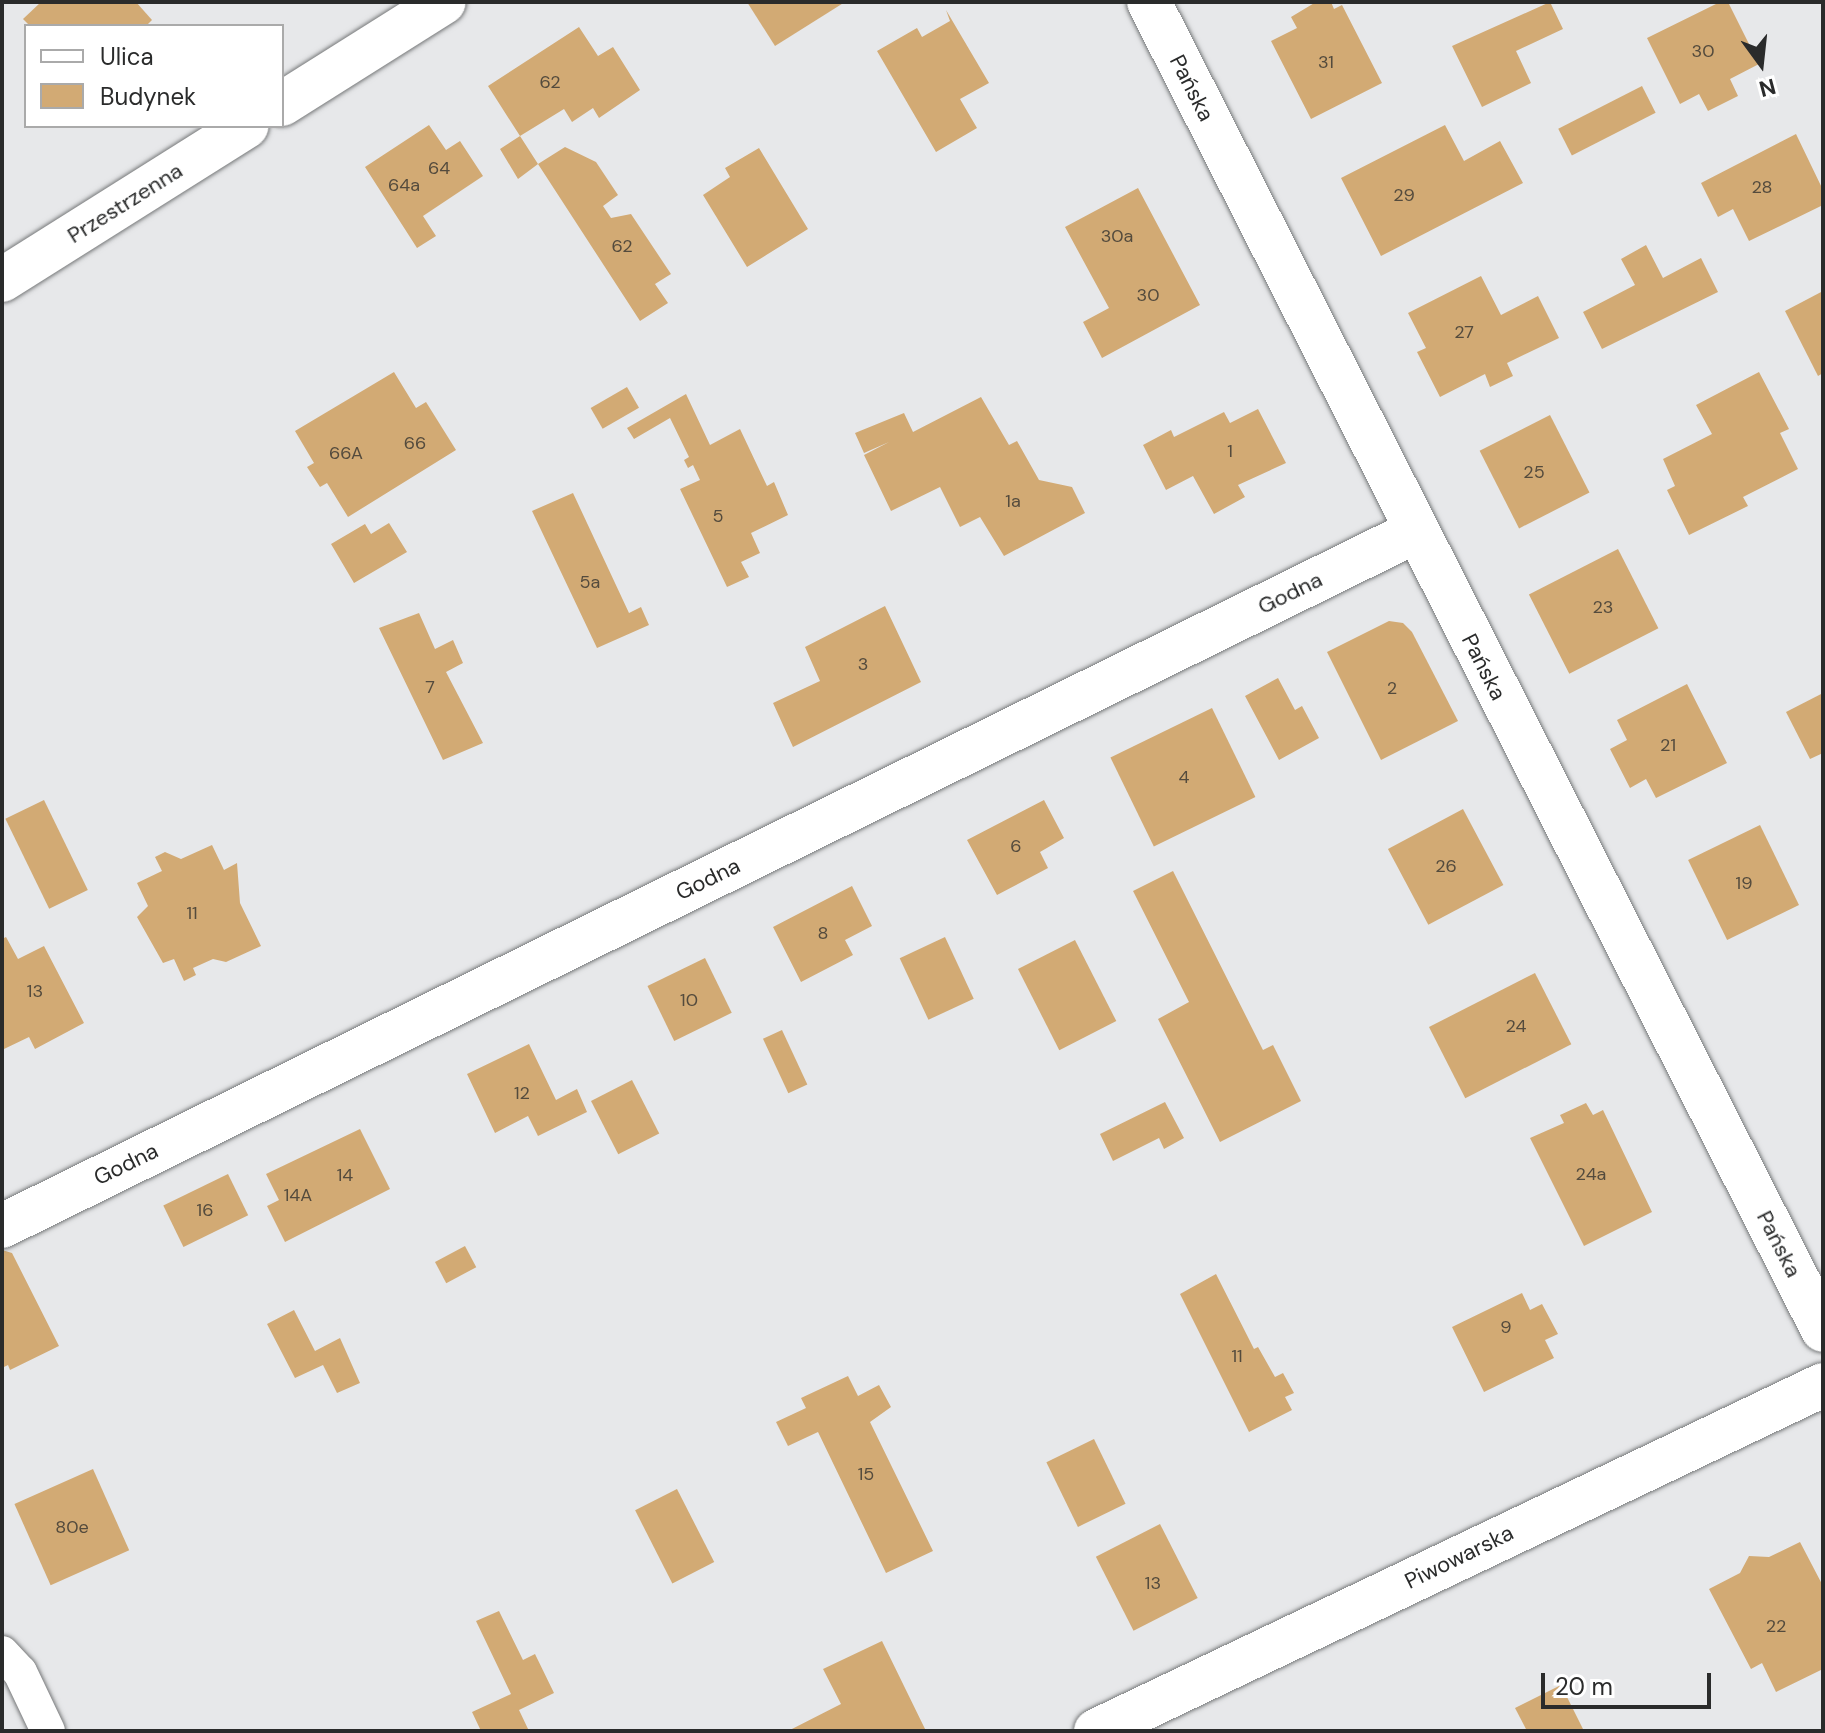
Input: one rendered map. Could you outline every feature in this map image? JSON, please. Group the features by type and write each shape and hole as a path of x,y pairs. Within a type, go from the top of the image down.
{"street":[{"name":"Pańska","path":"1149,2 1414,532 1823,1330"},
{"path":"284,103 428,6"},
{"name":"Przestrzenna","path":"2,280 244,128"},
{"name":"Godna","path":"2,1226 1414,532"},
{"name":"Piwowarska","path":"1096,1731 1823,1385"}],"lane":[{"path":"2,1653 20,1672 48,1731"}],"building":[{"path":"41,2 136,2 152,20 148,24 28,24 23,19"},
{"path":"747,2 845,2 775,46"},
{"path":"1316,2 1331,2 1334,9 1342,5 1382,83 1311,119 1271,41 1297,28 1291,17"},
{"path":"1550,2 1563,29 1516,51 1531,83 1482,107 1452,46"},
{"path":"1720,2 1728,2 1759,64 1730,79 1738,96 1708,111 1699,94 1680,104 1647,38"},
{"path":"946,10 989,83 960,99 977,128 936,152 877,51 917,28 922,37 950,21"},
{"path":"579,27 598,56 613,47 640,90 599,118 593,108 572,122 564,109 520,136 488,86"},
{"path":"1642,86 1656,113 1572,155 1558,129"},
{"path":"429,125 446,150 460,141 483,176 423,216 436,236 417,248 365,167"},
{"path":"1445,125 1464,161 1500,141 1523,183 1381,256 1341,178"},
{"path":"1796,134 1823,190 1823,205 1749,241 1733,209 1718,217 1701,183"},
{"path":"520,136 538,164 518,179 500,149"},
{"path":"565,147 596,162 618,195 603,206 611,218 631,214 671,274 655,284 668,303 640,321 538,164"},
{"path":"759,148 808,229 747,267 703,195 730,177 725,168"},
{"path":"1138,188 1200,305 1102,358 1083,322 1109,308 1065,227"},
{"path":"1646,245 1663,278 1701,258 1718,292 1602,349 1583,312 1635,285 1621,259"},
{"path":"1481,276 1501,315 1538,296 1559,338 1507,363 1513,376 1490,387 1485,374 1440,397 1417,352 1426,348 1408,313"},
{"path":"1823,291 1823,373 1818,376 1785,311"},
{"path":"394,372 416,408 426,402 456,450 348,517 327,483 320,487 307,467 314,463 295,431"},
{"path":"1759,372 1789,429 1780,433 1798,469 1743,497 1748,506 1689,535 1667,490 1675,486 1663,459 1712,434 1696,405"},
{"path":"627,387 639,408 603,429 591,408"},
{"path":"686,394 710,445 740,429 767,486 774,482 788,515 751,533 760,553 741,562 749,577 727,587 680,489 700,480 693,465 688,468 684,460 689,457 670,418 634,439 627,428"},
{"path":"981,397 1009,445 1017,441 1039,480 1072,487 1085,513 1004,556 980,517 960,527 940,487 891,511 864,455 889,442 864,453 855,433 904,413 913,432"},
{"path":"1258,409 1286,463 1238,485 1245,497 1214,514 1193,476 1166,490 1143,445 1171,430 1174,437 1224,412 1230,423"},
{"path":"1550,415 1589,493 1519,528 1480,451"},
{"path":"573,493 629,613 641,607 649,625 597,648 532,511"},
{"path":"389,523 407,552 354,583 331,544 365,524 371,534"},
{"path":"1618,549 1658,628 1569,674 1529,594"},
{"path":"885,606 921,682 793,747 773,703 820,681 805,647"},
{"path":"419,613 435,649 453,640 463,663 446,672 483,743 443,760 379,628"},
{"path":"1389,621 1403,623 1412,632 1458,721 1381,760 1327,652"},
{"path":"1278,678 1295,710 1302,706 1319,738 1279,760 1245,696"},
{"path":"1687,684 1727,763 1656,798 1646,779 1630,788 1610,749 1627,740 1617,720"},
{"path":"1823,693 1823,753 1810,759 1786,712"},
{"path":"1212,708 1255,797 1154,847 1110,758"},
{"path":"44,800 88,890 49,909 5,819"},
{"path":"1044,800 1064,838 1040,852 1048,868 997,895 967,840"},
{"path":"1463,809 1503,885 1428,925 1388,849"},
{"path":"1760,825 1799,905 1727,940 1688,860"},
{"path":"212,845 224,870 237,863 240,903 261,946 226,962 213,959 193,968 196,975 184,981 174,959 163,963 137,917 148,906 137,883 162,871 155,857 165,852 181,859"},
{"path":"1173,871 1263,1050 1273,1045 1301,1101 1220,1142 1158,1019 1189,1002 1133,891"},
{"path":"852,886 872,926 845,940 853,955 801,982 773,927"},
{"path":"6,937 18,959 44,946 84,1023 35,1049 29,1037 4,1049 2,939"},
{"path":"945,937 974,999 928,1020 900,958"},
{"path":"1075,940 1116,1021 1059,1050 1018,969"},
{"path":"705,958 732,1013 674,1041 647,986"},
{"path":"1535,973 1571,1044 1465,1098 1429,1027"},
{"path":"782,1030 807,1084 788,1093 763,1039"},
{"path":"529,1044 556,1100 577,1089 587,1112 538,1136 528,1116 495,1133 467,1074"},
{"path":"632,1080 659,1133 618,1154 591,1101"},
{"path":"1165,1102 1184,1138 1164,1149 1159,1138 1113,1161 1100,1134"},
{"path":"1586,1103 1593,1115 1603,1110 1652,1212 1584,1246 1530,1138 1564,1123 1560,1115"},
{"path":"360,1129 390,1189 285,1242 267,1206 279,1200 266,1174"},
{"path":"228,1174 248,1215 183,1247 163,1206"},
{"path":"465,1246 476,1267 446,1283 435,1262"},
{"path":"2,1250 12,1253 59,1346 10,1370 8,1365 2,1368"},
{"path":"1216,1274 1254,1349 1258,1347 1275,1377 1283,1373 1294,1393 1285,1397 1292,1410 1249,1432 1180,1294"},
{"path":"1522,1293 1530,1310 1542,1304 1558,1334 1545,1340 1554,1358 1484,1392 1452,1327"},
{"path":"294,1310 315,1351 340,1338 360,1383 337,1393 323,1365 295,1378 267,1324"},
{"path":"848,1376 858,1396 879,1385 891,1407 870,1422 933,1551 886,1573 818,1432 788,1446 776,1422 806,1408 801,1398"},
{"path":"1094,1439 1126,1504 1078,1527 1046,1462"},
{"path":"93,1469 129,1550 51,1585 14,1504"},
{"path":"677,1489 714,1562 672,1583 635,1510"},
{"path":"1160,1524 1198,1598 1134,1631 1096,1557"},
{"path":"1800,1542 1823,1586 1823,1669 1776,1692 1762,1663 1751,1669 1709,1589 1740,1573 1749,1556 1769,1557"},
{"path":"499,1611 523,1660 535,1654 554,1693 519,1710 529,1731 481,1731 472,1712 511,1694 476,1621"},
{"path":"882,1641 926,1731 788,1731 841,1704 823,1669"},
{"path":"1561,1685 1584,1731 1527,1731 1515,1708"}]}
